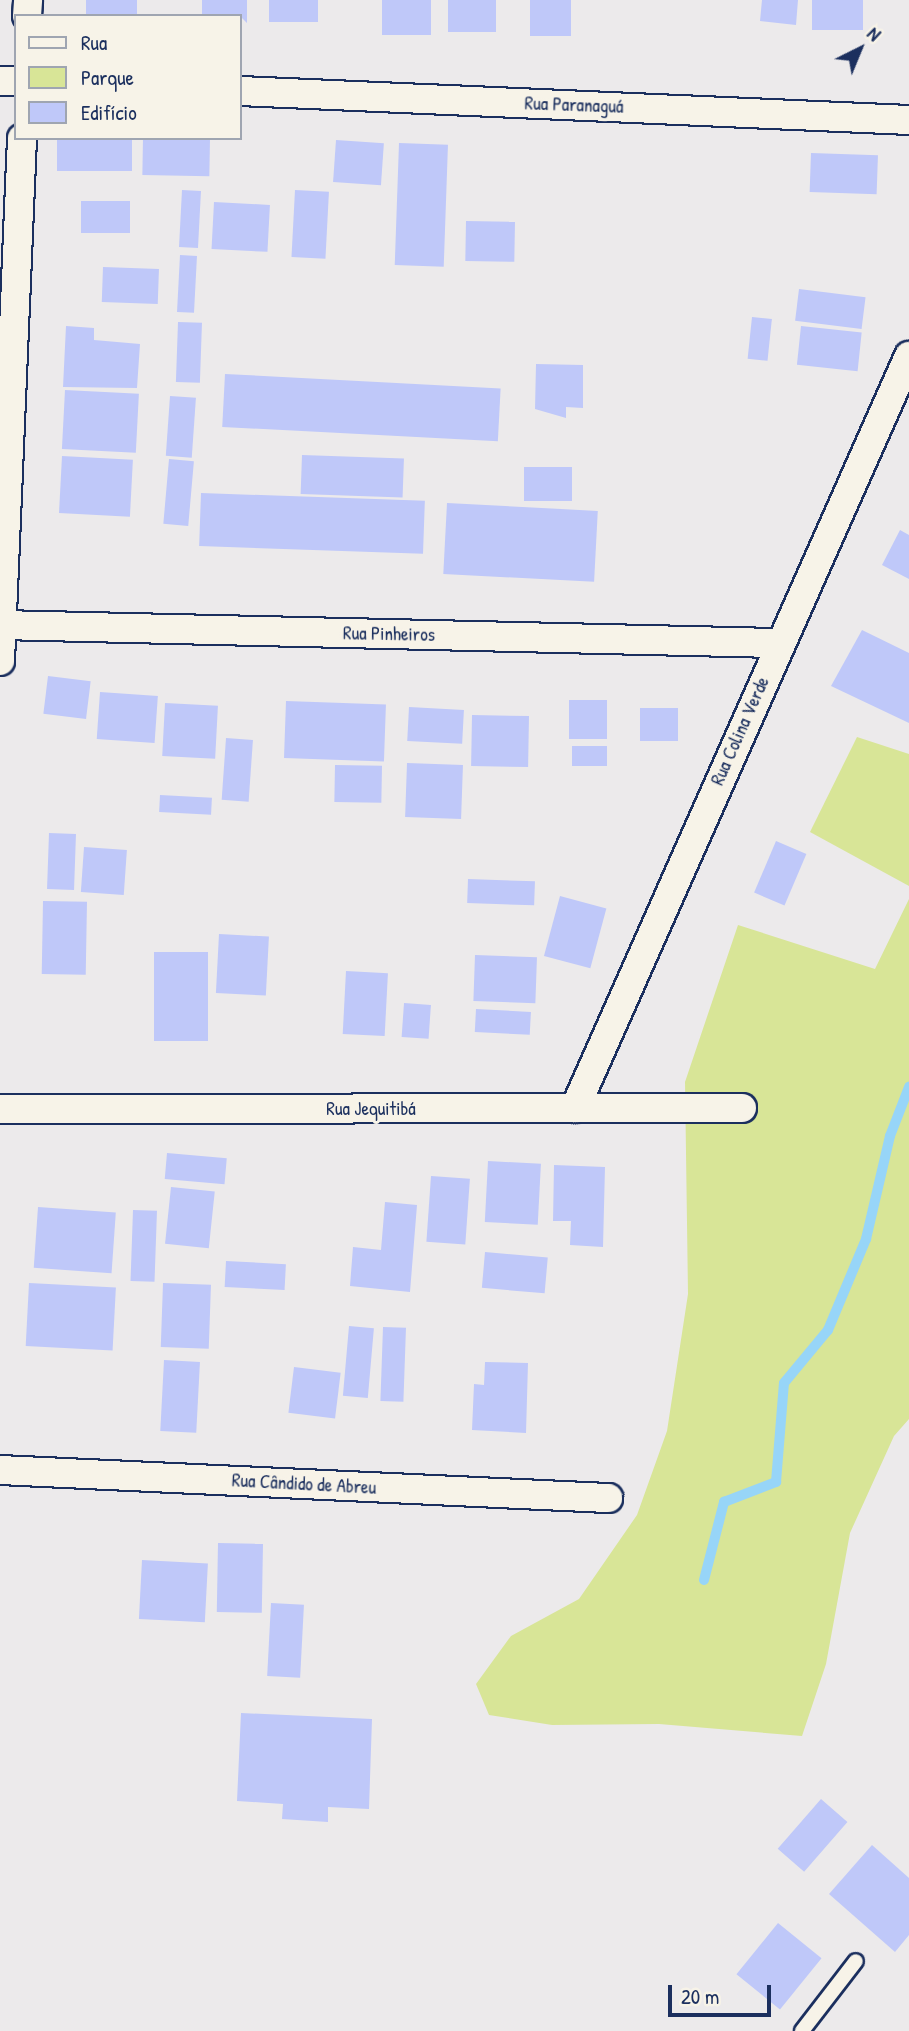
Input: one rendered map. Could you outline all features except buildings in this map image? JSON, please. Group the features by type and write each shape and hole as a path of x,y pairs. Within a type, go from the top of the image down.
{"street":[{"name":"Rua Paranaguá","path":"242,91 909,120"},
{"path":"0,661 22,140"},
{"name":"Rua Colina Verde","path":"575,1108 778,643 909,356"},
{"name":"Rua Pinheiros","path":"1,625 778,643"},
{"name":"Rua Jequitibá","path":"0,1110 742,1108"},
{"name":"Rua Cândido de Abreu","path":"0,1470 608,1497"}],"lane":[{"path":"802,2031 856,1961"}],"green space":[{"path":"857,737 909,754 909,886 810,832"},
{"path":"909,899 909,1419 894,1436 850,1533 826,1664 802,1736 659,1724 552,1725 489,1715 476,1684 511,1636 579,1599 637,1515 667,1431 688,1294 685,1082 738,925 875,969"}],"waterway":[{"path":"704,1580 724,1502 776,1482 784,1383 828,1330 866,1239 890,1136 909,1087"}]}
